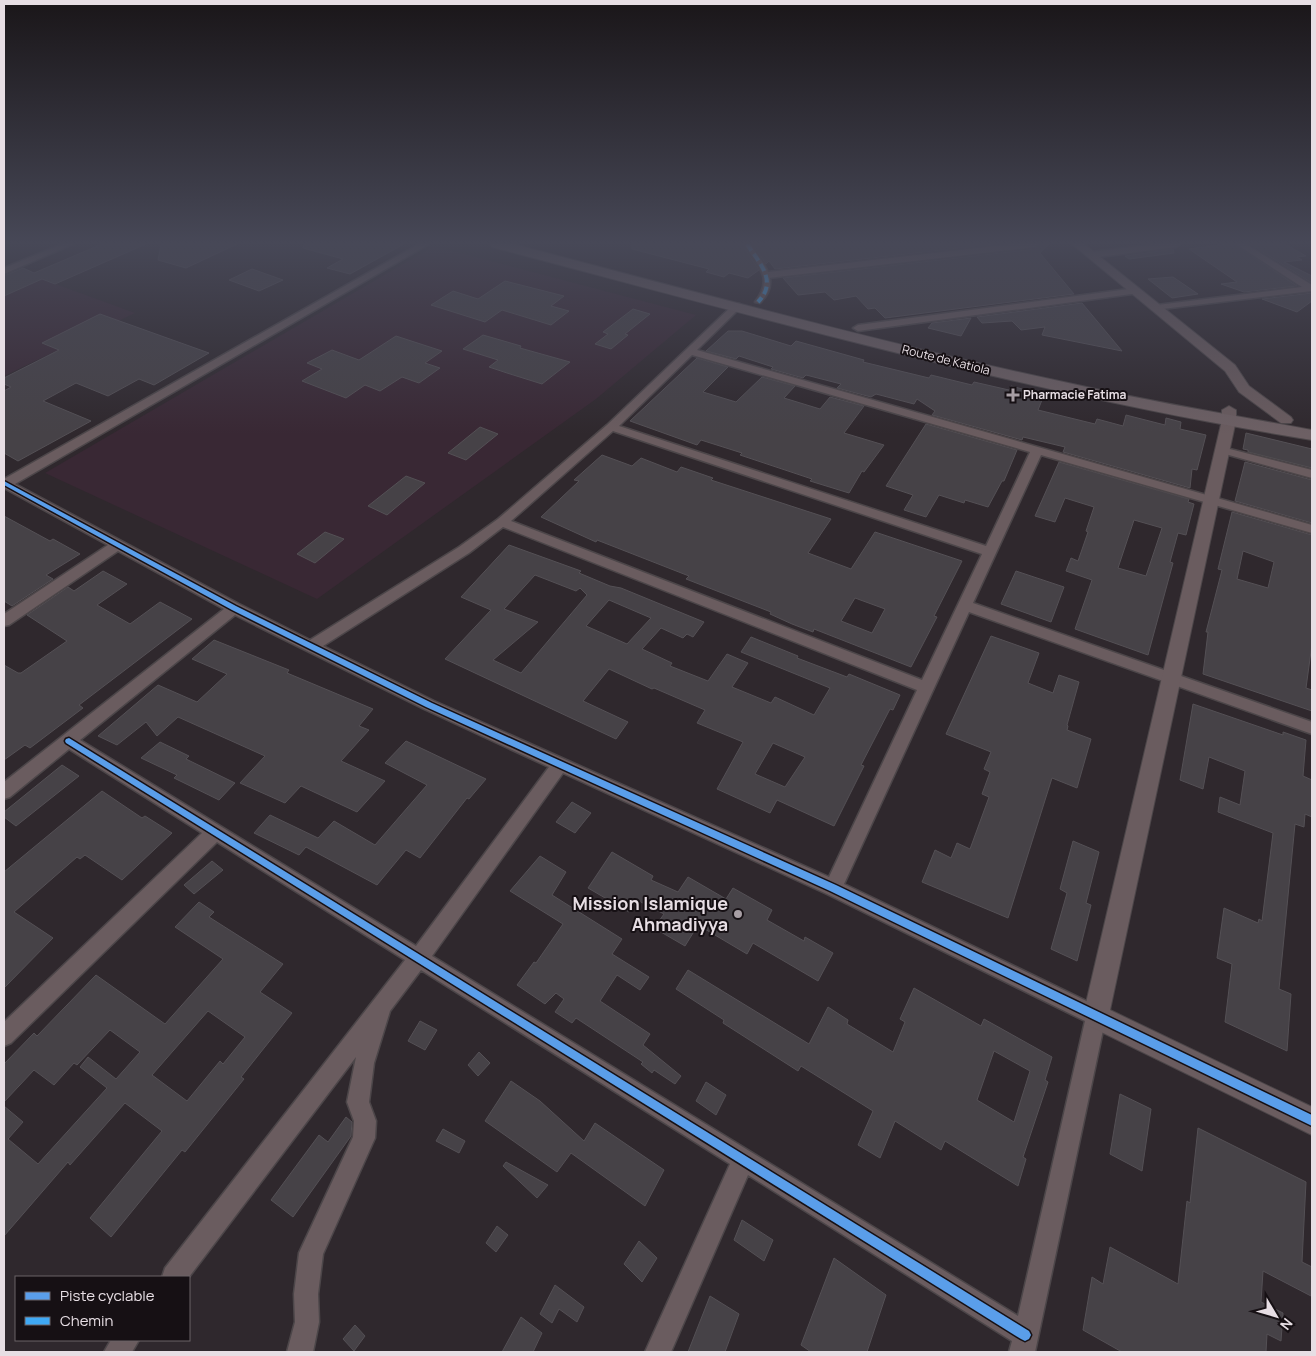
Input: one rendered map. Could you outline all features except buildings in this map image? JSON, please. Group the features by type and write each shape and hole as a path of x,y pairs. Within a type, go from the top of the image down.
{"highway":[{"name":"Route de Katiola","path":"742,307 995,372 1074,390 1312,425"},
{"name":"Route de Katiola","path":"778,307 1078,382 1229,414 1312,435"}],"street":[{"path":"5,484 314,307"},
{"path":"311,646 464,550 502,522 611,427 736,307"},
{"path":"858,328 1014,307"},
{"path":"1157,308 1163,307"},
{"path":"1157,308 1230,368 1244,388 1286,420"},
{"path":"691,351 1312,529"},
{"path":"69,741 743,1160 1024,1344 1229,414"},
{"path":"611,427 990,552"},
{"path":"833,888 1037,450"},
{"path":"1222,450 1312,474"},
{"path":"5,484 234,608 429,705 833,888 1312,1122"},
{"path":"502,522 926,688"},
{"path":"4,621 118,545"},
{"path":"965,605 1312,728"},
{"path":"4,792 234,608"},
{"path":"175,1276 419,958 561,764"},
{"path":"4,1036 215,832"},
{"path":"300,1352 307,1322 306,1294 311,1253 364,1138 365,1121 358,1102 364,1064 385,1002"},
{"path":"658,1352 743,1160"},
{"path":"117,1352 125,1341"}],"shaded area":[{"path":"4,307 119,307 135,313 4,376"},
{"path":"329,307 667,307 696,315 596,399 317,599 45,473"}],"cycle path":[{"path":"4,483 234,608 429,705 833,888 1312,1121"},
{"path":"69,741 1025,1335"}],"place":[{"name":"Pharmacie Fatima","path":"1013,395"},
{"name":"Mission Islamique Ahmadiyya","path":"738,914"}]}
